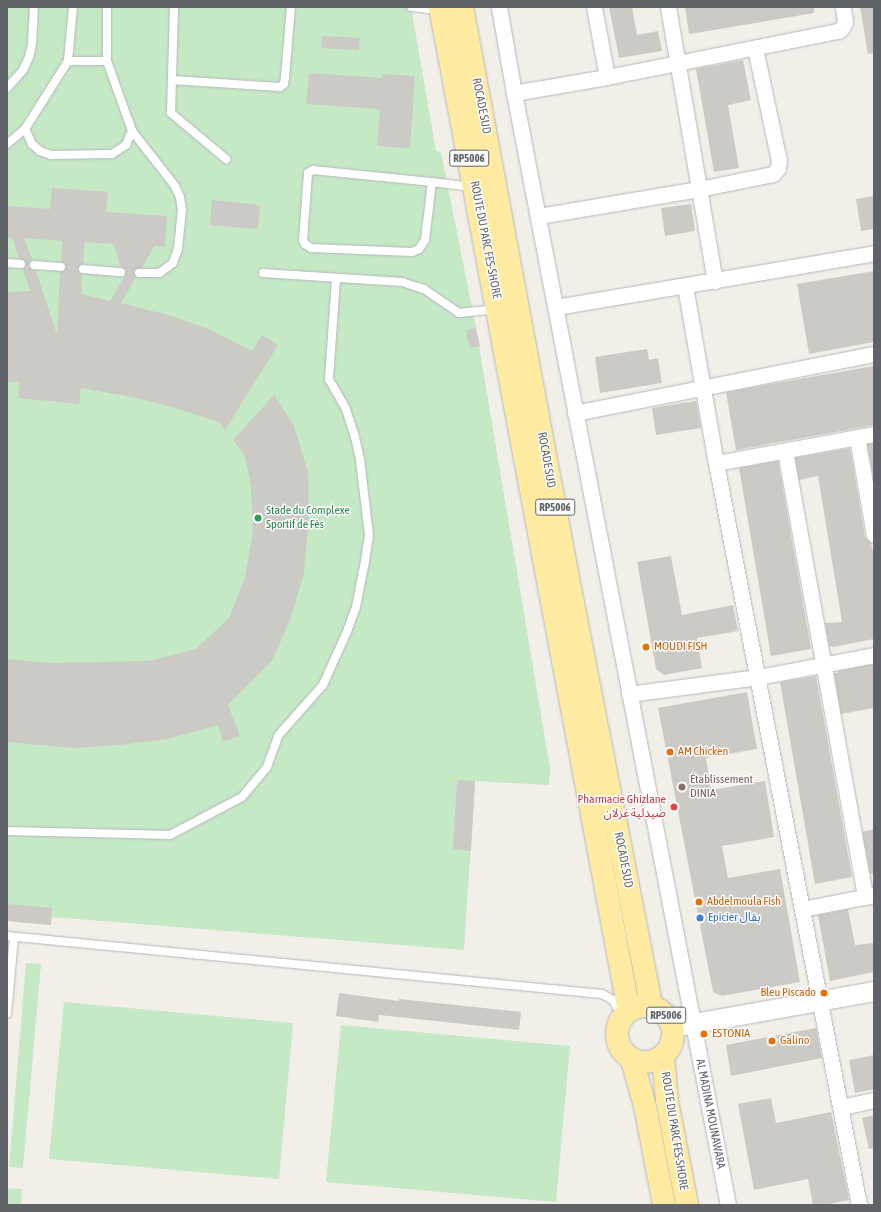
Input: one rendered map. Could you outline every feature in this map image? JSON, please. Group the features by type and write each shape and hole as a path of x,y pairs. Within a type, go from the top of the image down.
{"highway":[{"name":"ROCADE SUD","path":"462,7 564,562 651,1006"},
{"name":"ROUTE DU PARC FES-SHORE","path":"440,8 498,309"},
{"name":"ROCADE SUD","path":"498,309 626,1014"},
{"name":"RP5006","path":"632,1060 624,1053 619,1044 617,1035 618,1026 626,1014 640,1006 651,1006 682,1025 663,1056"},
{"name":"ROUTE DU PARC FES-SHORE","path":"663,1056 667,1101 687,1205"},
{"path":"632,1060 643,1063 654,1061 663,1056"},
{"name":"ROUTE DU PARC FES-SHORE","path":"632,1060 646,1112 664,1205"}],"street":[{"name":"AL MADINA MOUNAWARA","path":"499,7 575,413 630,694 682,1025 728,1205"},
{"path":"594,7 608,77"},
{"path":"668,7 676,62 715,281"},
{"path":"514,93 608,77 676,62 838,31 842,28 845,22 843,7"},
{"path":"539,216 699,189 773,174 778,168 779,162 755,48"},
{"path":"556,307 874,253"},
{"path":"685,286 716,463 859,1205"},
{"path":"575,413 874,354"},
{"path":"716,463 874,434"},
{"path":"857,437 874,535"},
{"path":"785,451 823,665 869,896 802,909"},
{"path":"630,694 758,677 874,655"},
{"path":"682,1025 874,991"},
{"path":"840,1107 874,1100"}],"lane":[{"path":"7,88 23,70 29,57 32,44 34,7"},
{"path":"7,144 25,129 68,61 73,7"},
{"path":"107,7 107,61 132,131 175,186 180,197 182,209 178,249 173,263 159,274 138,273"},
{"path":"174,7 171,113 226,159"},
{"path":"172,80 280,87 284,84 285,77 291,7"},
{"path":"411,7 440,8"},
{"path":"68,61 107,61"},
{"path":"25,129 32,144 40,151 51,155 112,154 126,145 132,131"},
{"path":"432,182 424,240 419,249 412,252 311,248 305,244 303,240 308,173 313,170 432,182 474,187"},
{"path":"7,263 21,264"},
{"path":"34,265 61,267"},
{"path":"83,269 121,272"},
{"path":"264,273 409,284 424,289 459,313 498,309"},
{"path":"7,831 170,835 242,797 267,768 278,736 323,685 348,629 356,607 369,535 360,460 354,434 345,407 329,379 336,279"},
{"path":"7,1014 11,937 602,994 613,1000 626,1014"}],"green space":[{"name":"Stade du Complexe Sportif de Fès","path":"7,7 411,7 436,151 441,152 476,328 550,768 549,785 475,781 464,950 52,917 51,925 7,921"},
{"path":"26,963 41,964 23,1168 9,1167"},
{"path":"64,1002 293,1023 279,1179 49,1159"},
{"path":"341,1025 570,1046 556,1202 326,1182"},
{"path":"7,1188 22,1189 21,1205 7,1205"}],"building":[{"path":"609,7 632,7 637,35 658,31 662,51 619,58"},
{"path":"685,7 814,7 814,13 689,34"},
{"path":"860,7 874,7 874,53 868,54"},
{"path":"322,36 360,38 359,50 321,48"},
{"path":"743,60 751,100 728,105 739,168 714,172 696,69"},
{"path":"309,73 382,78 382,74 415,76 410,148 377,146 380,109 306,104"},
{"path":"52,188 108,192 106,212 167,216 165,247 154,246 142,268 134,270 136,277 121,303 168,315 209,329 252,351 262,335 278,345 225,430 219,422 172,407 132,397 81,388 79,404 18,398 19,382 7,382 7,292 30,291 23,269 26,267 26,262 19,258 12,238 7,237 7,206 50,209","holes":["24,238 62,241 61,261 66,267 65,270 60,272 57,335 36,271 29,267 29,262 32,260","85,242 114,244 120,266 126,270 126,275 110,301 81,294 82,274 78,272 78,268 83,264"]},
{"path":"874,196 874,229 861,231 856,199"},
{"path":"212,200 260,205 258,229 210,225"},
{"path":"691,204 695,231 665,236 661,208"},
{"path":"874,271 874,342 809,354 797,284"},
{"path":"476,328 480,346 469,348 466,330"},
{"path":"647,349 649,360 658,358 662,383 600,393 595,357"},
{"path":"874,366 874,425 736,450 726,392"},
{"path":"274,395 294,426 308,472 309,515 304,573 290,620 272,661 228,705 240,736 223,742 218,725 168,739 119,745 73,748 7,742 7,659 49,663 149,661 196,649 229,618 245,578 253,530 251,487 245,456 233,440"},
{"path":"696,401 701,428 656,435 652,408"},
{"path":"874,443 874,482 867,444"},
{"path":"850,448 865,537 871,543 874,558 874,639 833,647 829,646 825,623 842,622 818,476 799,480 795,458"},
{"path":"778,461 811,649 771,656 739,468"},
{"path":"671,556 682,615 733,605 738,631 697,638 702,668 664,675 656,669 637,562"},
{"path":"874,664 874,708 841,714 834,673"},
{"path":"816,676 852,877 815,884 780,682"},
{"path":"747,692 757,749 706,758 711,790 765,781 774,837 722,846 728,878 780,869 800,982 722,996 713,992 658,708"},
{"path":"457,780 475,781 471,851 453,849"},
{"path":"874,829 874,873 870,874 862,832"},
{"path":"7,904 52,908 51,925 7,921"},
{"path":"848,909 855,945 874,943 874,972 830,981 818,915"},
{"path":"339,993 399,1001 399,999 521,1012 519,1030 379,1015 378,1022 336,1016"},
{"path":"816,1028 822,1058 731,1076 726,1045"},
{"path":"874,1055 874,1089 855,1093 849,1060"},
{"path":"771,1098 776,1123 831,1112 849,1200 824,1205 813,1205 808,1179 754,1190 738,1104"},
{"path":"874,1115 874,1148 869,1149 862,1118"}],"place":[{"name":"Stade du Complexe Sportif de Fès","path":"258,518"},
{"name":"MOUDI FISH","path":"646,647"},
{"name":"AM Chicken","path":"670,752"},
{"name":"Établissement DINIA","path":"682,787"},
{"name":"Pharmacie Ghizlane صيدلية غزلان","path":"674,807"},
{"name":"Abdelmoula Fish","path":"699,902"},
{"name":"Epicier بقال","path":"700,918"},
{"name":"Bleu Piscado","path":"824,993"},
{"name":"ESTONIA","path":"704,1034"},
{"name":"Galino","path":"772,1041"}]}
